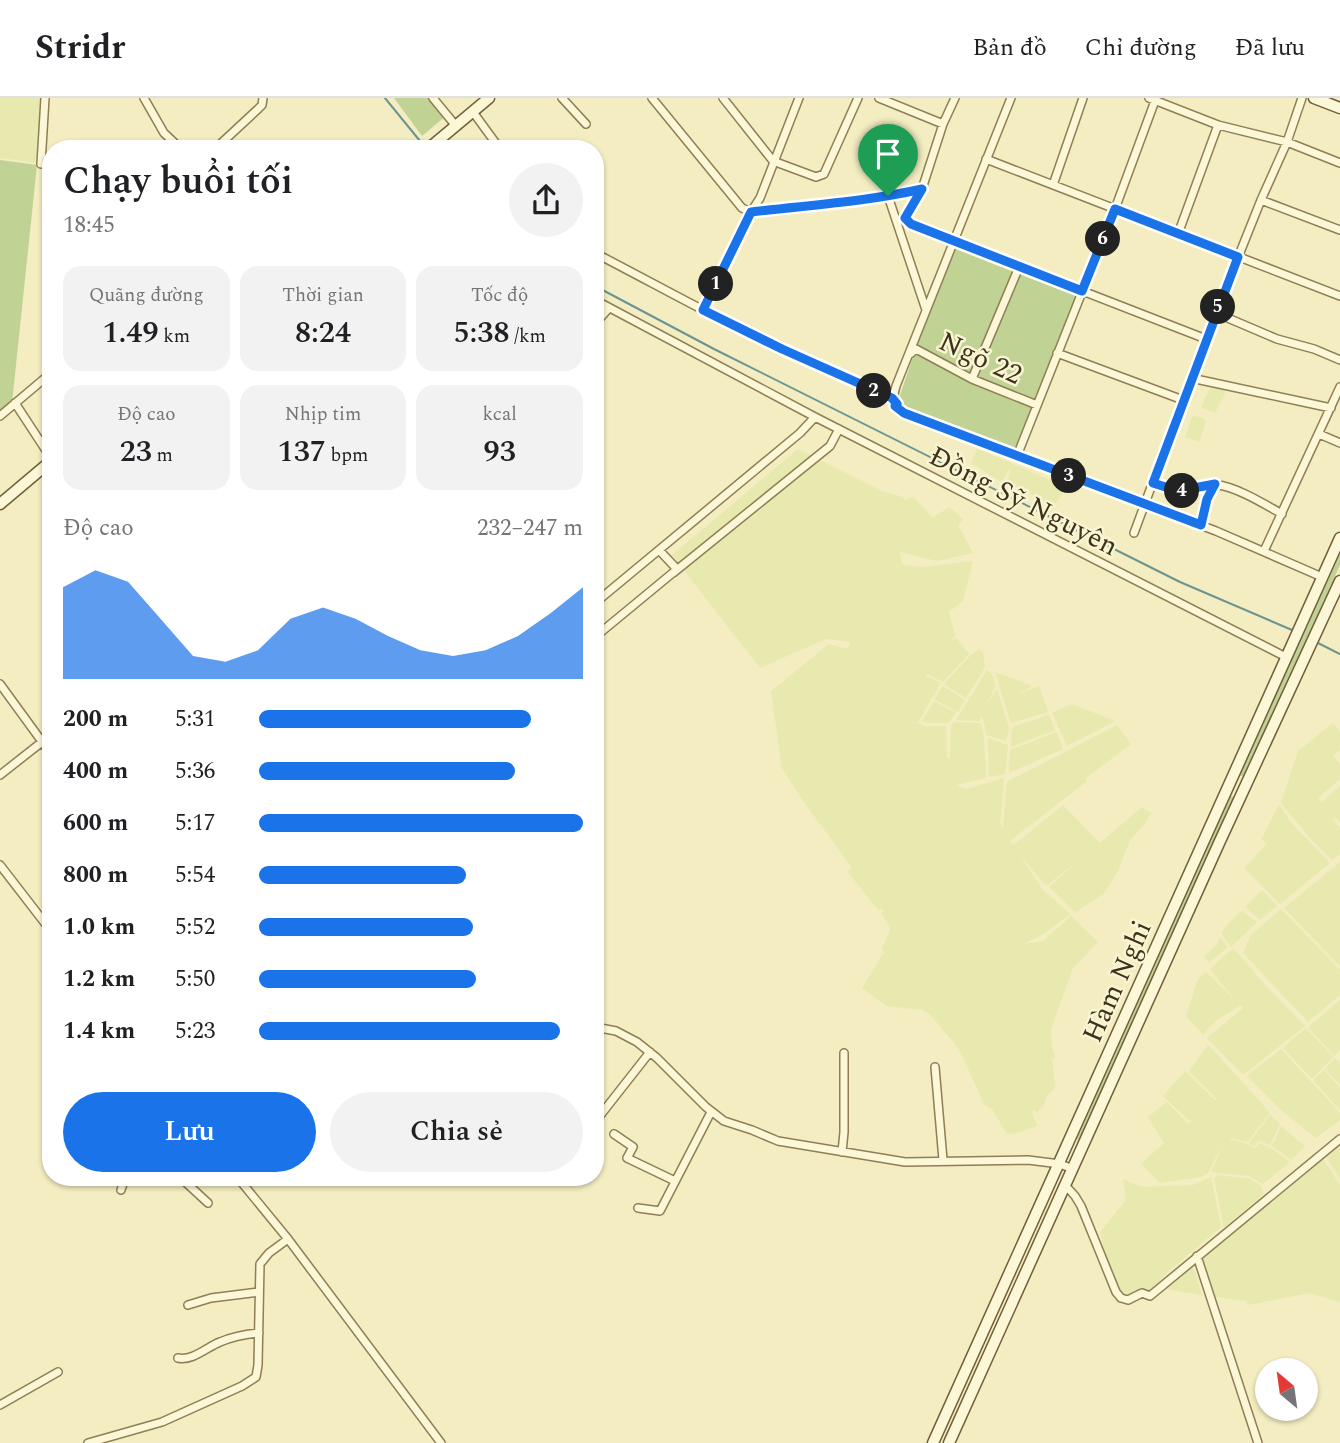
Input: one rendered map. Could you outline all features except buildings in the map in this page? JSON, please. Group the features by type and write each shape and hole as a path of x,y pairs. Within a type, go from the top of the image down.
{"main road":[{"path":"439,140 489,98"},
{"path":"1314,98 1340,108"},
{"path":"0,504 42,467"},
{"name":"Hàm Nghi","path":"933,1443 1340,538"},
{"name":"Hàm Nghi","path":"949,1443 1340,581"}],"street":[{"path":"42,140 45,98"},
{"path":"144,98 164,133 171,140"},
{"path":"225,140 262,105 263,98"},
{"path":"433,98 456,126"},
{"path":"562,98 586,124"},
{"path":"652,98 742,208 751,212 839,203 922,189"},
{"path":"723,98 773,161 816,177 824,174 858,98"},
{"path":"703,310 751,212 761,198 799,98"},
{"path":"879,98 943,124"},
{"path":"955,98 943,124 922,189 905,218 906,221 1206,339"},
{"path":"1011,98 909,354 895,406 904,413 1201,525 1322,577"},
{"path":"1053,185 1083,98"},
{"path":"1134,533 1216,313 1287,142 1302,98"},
{"path":"1017,456 1115,209 1153,99 1218,125 1287,142 1340,163"},
{"path":"473,112 493,140"},
{"path":"1178,234 1218,125"},
{"path":"41,164 42,148"},
{"path":"986,159 1340,296"},
{"path":"888,196 926,310"},
{"path":"1261,200 1340,230"},
{"path":"604,258 703,310 895,401"},
{"path":"972,379 1020,267"},
{"name":"Đồng Sỹ Nguyên","path":"604,304 815,417 1286,657"},
{"path":"604,314 609,307"},
{"path":"1216,313 1277,339 1314,349 1340,360"},
{"name":"Ngõ 22","path":"909,354 916,349 972,379 1037,405"},
{"path":"1058,353 1183,400"},
{"path":"1191,378 1331,408"},
{"path":"0,416 42,380"},
{"path":"1264,551 1340,387"},
{"path":"15,403 42,445"},
{"path":"604,596 800,433 815,417"},
{"path":"604,630 830,446 839,429"},
{"path":"1319,433 1340,443"},
{"path":"1153,483 1178,491 1215,484 1226,486 1282,514"},
{"path":"1201,525 1207,499 1215,484"},
{"path":"659,550 673,564 676,569 674,573"},
{"path":"0,684 42,741 0,775"},
{"path":"0,865 42,919"},
{"path":"604,1029 627,1036 650,1052 711,1112 724,1121 778,1141 905,1162 1028,1160 1060,1164 1073,1169"},
{"path":"604,1111 650,1052"},
{"path":"842,1152 844,1053"},
{"path":"935,1067 943,1160"},
{"path":"638,1208 660,1211 711,1112"},
{"path":"614,1134 633,1147 627,1158 675,1181"},
{"path":"1065,1185 1081,1206 1116,1292 1123,1299 1130,1300 1142,1293 1150,1296 1340,1139"},
{"path":"121,1190 122,1186"},
{"path":"190,1186 208,1203"},
{"path":"245,1186 441,1443"},
{"path":"88,1443 162,1422 256,1377 260,1264 269,1253 288,1239"},
{"path":"1197,1256 1258,1443"},
{"path":"188,1306 211,1298 259,1292"},
{"path":"178,1358 186,1359 232,1338 259,1334"},
{"path":"0,1405 58,1372"}],"green space":[{"path":"0,98 42,98 38,163 0,158"},
{"path":"394,98 432,98 447,115 422,136"},
{"path":"0,160 37,165 12,403 0,412"},
{"path":"953,243 1081,293 1015,452 897,404 914,354 910,352"},
{"path":"1212,384 1226,391 1215,413 1201,407"},
{"path":"1193,415 1207,420 1199,442 1185,437"},
{"path":"798,449 882,491 905,500 914,497 933,518 949,507 963,519 958,525 973,553 937,561 900,552 902,565 923,567 973,561 963,601 949,612 955,636 950,642 956,638 969,654 943,682 927,674 926,676 941,683 916,722 925,726 946,726 947,758 950,758 951,726 954,722 981,723 986,778 956,785 967,789 1004,778 1000,824 1003,829 1007,782 1117,725 1131,744 1010,841 1014,845 1063,805 1100,843 1142,807 1151,813 1130,840 1118,871 1104,894 1075,912 1049,887 1079,860 1046,886 1019,854 1042,889 1070,914 1042,935 1024,944 1043,941 1071,916 1098,942 1073,968 1051,1029 1055,1087 1047,1096 1044,1105 1036,1113 1034,1109 1032,1112 1037,1126 1018,1133 1007,1134 992,1109 985,1106 959,1049 928,1012 886,1006 862,988 884,952 882,948 891,929 881,913 884,911 878,910 847,871 852,868 782,768 771,691 829,644 848,649 851,642 826,639 760,668 672,555"},
{"path":"977,449 1067,487 1054,506 1008,483 1011,467 1001,482 971,463"},
{"path":"1340,553 1340,565 1244,777 1239,775"},
{"path":"979,649 983,652 985,667 966,698 944,684"},
{"path":"987,670 993,676 996,686 985,707 997,689 1009,728 1006,741 987,735 982,716 979,721 956,720"},
{"path":"995,672 1032,686 1017,695 1039,686 1048,712 1011,723"},
{"path":"943,686 965,700 958,712 934,699"},
{"path":"934,701 956,713 948,723 922,721"},
{"path":"1072,704 1115,721 1067,746 1052,713"},
{"path":"1049,715 1055,730 1011,747 1012,727"},
{"path":"1333,723 1340,731 1340,750 1333,756 1340,765 1340,779 1318,798 1322,802 1340,786 1340,822 1335,817 1332,819 1340,828 1340,854 1332,860 1281,803 1298,751"},
{"path":"1057,732 1063,749 1009,773 1010,750"},
{"path":"988,738 1008,745 1005,774 989,777"},
{"path":"1231,796 1236,798 1081,1141 1077,1139"},
{"path":"1279,805 1293,825 1330,863 1280,904 1244,868 1267,844 1261,839"},
{"path":"1340,862 1340,966 1284,908"},
{"path":"1262,890 1277,906 1260,920 1245,907"},
{"path":"1281,909 1340,970 1340,995 1308,1022 1243,953 1251,935"},
{"path":"1242,911 1257,922 1231,947 1221,933"},
{"path":"1220,937 1228,947 1209,962 1204,957"},
{"path":"1233,948 1305,1026 1243,1075 1207,1038 1243,1008 1240,1005 1216,1021 1203,1035 1186,1016 1198,979 1206,972 1234,999 1210,969"},
{"path":"1340,1000 1340,1050 1334,1056 1308,1027"},
{"path":"1306,1028 1333,1057 1312,1079 1283,1048"},
{"path":"1208,1045 1270,1113 1247,1142 1231,1138 1230,1140 1255,1148 1260,1143 1290,1162 1263,1184 1249,1176 1211,1172 1220,1152 1229,1141 1218,1153 1208,1173 1201,1177 1160,1183 1141,1164 1164,1143 1148,1117 1167,1102 1188,1124 1191,1122 1163,1096 1185,1071 1217,1099 1189,1071"},
{"path":"1281,1049 1340,1113 1340,1120 1316,1138 1281,1110 1247,1076"},
{"path":"1335,1058 1340,1063 1340,1085 1325,1069"},
{"path":"1324,1070 1340,1088 1340,1110 1313,1080"},
{"path":"1270,1115 1280,1124 1270,1145 1259,1141 1254,1146 1249,1143"},
{"path":"1281,1126 1305,1146 1291,1160 1271,1145"},
{"path":"1340,1143 1340,1179 1325,1155"},
{"path":"1322,1157 1340,1185 1340,1302 1309,1293 1248,1305 1246,1301 1209,1296 1197,1264 1202,1252"},
{"path":"1217,1175 1250,1179 1261,1186 1264,1194 1224,1227 1214,1178"},
{"path":"1211,1177 1221,1227 1164,1275 1150,1296 1128,1294 1117,1305 1100,1232 1126,1200 1123,1179 1143,1187 1193,1185"},
{"path":"1193,1266 1202,1295 1159,1288"}],"waterway":[{"path":"385,98 419,140"},
{"path":"604,291 714,349 1180,582 1292,630"},
{"path":"1316,642 1340,654"}],"route":[{"path":"922,189 905,218 906,221 1082,291 1115,209 1238,257 1153,483 1178,491 1215,484 1207,499 1201,525 904,413 897,409 892,398 703,310 751,212 888,196 922,189"}]}
